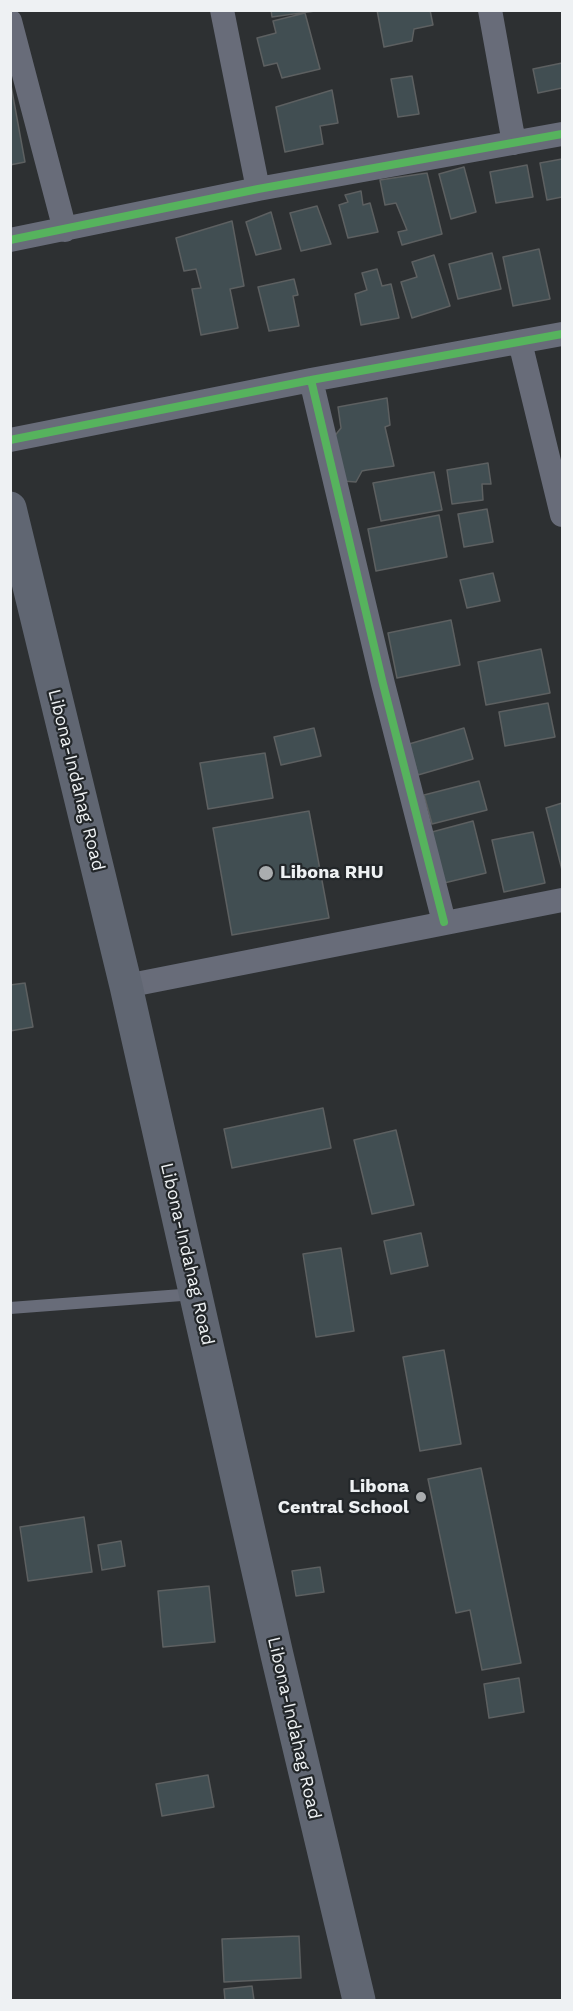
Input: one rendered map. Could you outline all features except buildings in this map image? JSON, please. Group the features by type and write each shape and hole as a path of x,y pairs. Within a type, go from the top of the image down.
{"main road":[{"name":"Libona-Indahag Road","path":"10,507 126,986 274,1643 359,2001"}],"street":[{"path":"222,10 258,189"},
{"path":"490,10 514,143"},
{"path":"10,21 65,230"},
{"path":"10,240 258,189 562,134"},
{"path":"10,440 311,380 562,334"},
{"path":"520,342 562,515"},
{"path":"311,380 382,684 444,922"},
{"path":"126,986 562,900"}],"lane":[{"path":"10,1308 196,1294"}],"cycle path":[{"path":"10,240 258,189 562,134"},
{"path":"10,440 311,380 562,334"},
{"path":"311,380 383,684 444,922"}],"place":[{"name":"Libona RHU","path":"266,873"},
{"name":"Libona Central School","path":"421,1497"}]}
